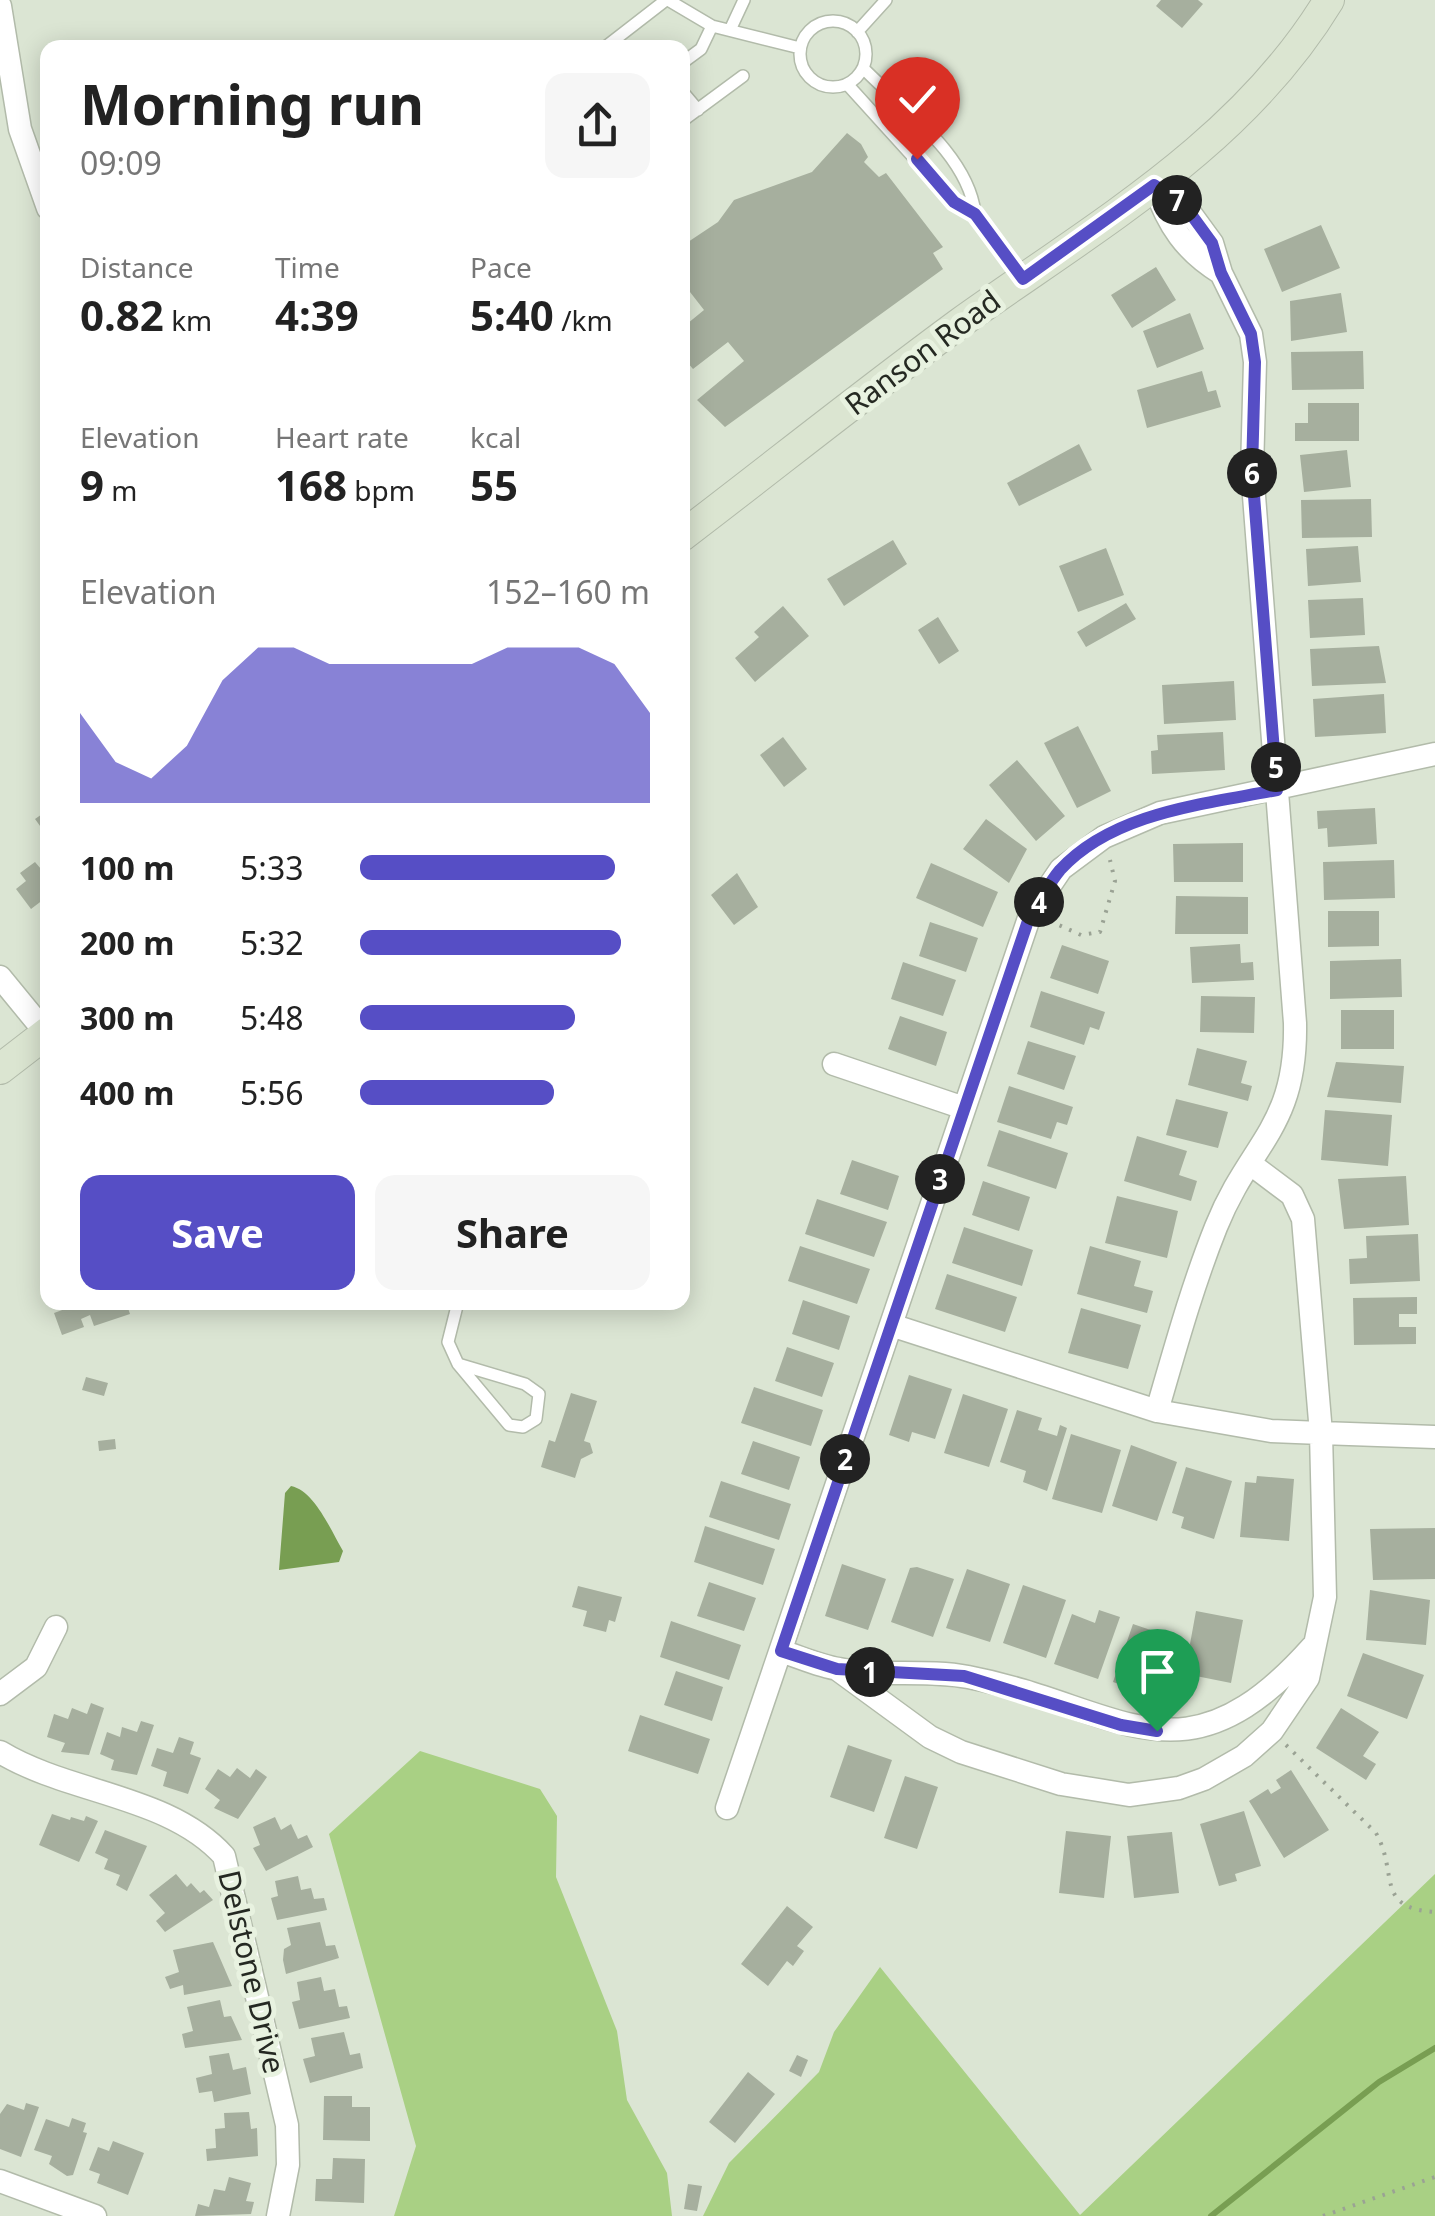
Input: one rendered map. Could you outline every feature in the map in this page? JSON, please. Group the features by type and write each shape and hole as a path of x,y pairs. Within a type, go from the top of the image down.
{"street":[{"name":"Ranson Road","path":"690,530 1154,185 1244,112 1285,65 1329,0"},
{"path":"0,6 20,129 40,185"},
{"path":"1154,185 1185,206 1212,243 1221,273 1251,334 1255,362 1252,470 1295,1049 1293,1075 1278,1123 1216,1226 1157,1411"},
{"path":"727,1808 1030,915 1061,869 1104,836 1160,813 1435,754"},
{"path":"0,977 40,1024"},
{"path":"0,1069 40,1038"},
{"path":"834,1064 964,1108"},
{"path":"837,1669 930,1736 961,1752 1084,1790 1129,1795 1179,1788 1244,1756 1272,1731 1308,1678 1325,1597 1320,1433 1303,1219 1292,1195 1252,1165"},
{"path":"890,1325 1157,1411 1271,1431 1435,1437"},
{"path":"0,1694 36,1667 56,1627"},
{"path":"781,1651 837,1669 964,1676 1121,1725 1177,1731 1207,1726 1238,1713 1264,1697 1312,1648"},
{"name":"Delstone Drive","path":"0,1752 27,1769 202,1832 224,1856 287,2125 288,2165 278,2216"},
{"path":"0,2181 95,2216"}],"lane":[{"path":"614,40 667,0 712,26 800,48"},
{"path":"730,30 744,0"},
{"path":"857,32 886,0"},
{"path":"820,24 845,24 857,32 865,45 863,68 847,84 829,87 814,82 802,67 800,48 810,30 820,24"},
{"path":"690,57 701,49 712,26"},
{"path":"863,68 948,154 972,189 975,214"},
{"path":"690,116 743,76"},
{"path":"847,84 954,202 975,214 1023,279"},
{"path":"690,100 698,110"},
{"path":"456,1310 448,1342 458,1364 508,1425 523,1426 536,1420 540,1394 525,1384 458,1364"}],"path":[{"path":"1050,921 1081,935 1100,932 1115,882 1109,858"},
{"path":"1272,1731 1376,1833 1385,1848 1390,1885 1398,1903 1414,1911 1435,1912"},
{"path":"1324,2216 1435,2176"}],"shaded area":[{"path":"291,1486 308,1495 322,1513 343,1551 339,1562 279,1570 285,1493"},
{"path":"420,1751 540,1789 557,1816 556,1877 617,2031 627,2100 667,2173 672,2216 394,2216 416,2146 329,1834"},
{"path":"1435,1874 1435,2216 703,2216 729,2163 819,2072 834,2032 880,1967 1080,2215"}],"building":[{"path":"1161,0 1198,0 1203,4 1182,28 1156,6"},
{"path":"847,133 861,144 868,157 864,162 879,177 886,173 943,247 933,253 943,269 725,427 697,400 744,361 728,342 693,369 690,365 690,321 704,310 690,292 690,241 718,222 734,200 812,172"},
{"path":"1321,225 1340,268 1282,292 1264,249"},
{"path":"1156,267 1176,300 1132,328 1111,295"},
{"path":"1341,293 1347,332 1291,341 1290,301"},
{"path":"1190,313 1204,349 1157,368 1143,331"},
{"path":"1363,351 1364,389 1292,390 1291,352"},
{"path":"1202,371 1208,392 1216,390 1221,407 1147,428 1137,390"},
{"path":"1308,403 1359,403 1359,441 1295,441 1295,423 1308,423"},
{"path":"1079,444 1092,470 1019,506 1007,483"},
{"path":"1347,450 1351,487 1304,492 1300,455"},
{"path":"1371,499 1372,537 1302,538 1301,500"},
{"path":"893,540 907,564 844,606 827,579"},
{"path":"1358,546 1361,582 1308,586 1306,549"},
{"path":"1106,548 1124,595 1078,612 1059,566"},
{"path":"1363,598 1365,635 1310,638 1308,600"},
{"path":"1126,603 1136,619 1086,647 1077,632"},
{"path":"783,606 809,636 755,682 735,658 759,637 754,632"},
{"path":"938,617 959,651 939,664 918,630"},
{"path":"1379,646 1386,683 1312,686 1310,649"},
{"path":"1234,681 1236,720 1164,724 1162,685"},
{"path":"1384,694 1386,733 1315,737 1313,699"},
{"path":"1078,726 1111,791 1077,808 1044,743"},
{"path":"1223,732 1225,770 1152,774 1151,751 1158,750 1157,735"},
{"path":"783,737 807,769 784,787 760,755"},
{"path":"1017,760 1065,816 1036,841 989,785"},
{"path":"1375,808 1377,844 1328,847 1327,828 1318,829 1317,811"},
{"path":"986,819 1027,849 1009,883 963,849"},
{"path":"1243,843 1243,882 1174,882 1173,844"},
{"path":"1394,860 1395,898 1324,900 1323,862"},
{"path":"35,862 40,868 40,902 31,909 16,889 26,881 20,873"},
{"path":"931,863 998,892 983,927 916,898"},
{"path":"737,873 758,907 734,925 711,895"},
{"path":"1176,896 1248,897 1248,934 1175,934"},
{"path":"1328,911 1379,911 1379,946 1328,947"},
{"path":"930,922 978,938 966,972 919,956"},
{"path":"1240,944 1241,963 1253,962 1254,980 1192,983 1190,947"},
{"path":"1062,945 1109,961 1098,994 1050,978"},
{"path":"1401,959 1402,997 1330,999 1330,961"},
{"path":"903,962 956,980 943,1016 891,999"},
{"path":"1041,991 1105,1012 1099,1030 1090,1027 1084,1045 1030,1027"},
{"path":"1201,996 1255,997 1254,1033 1200,1032"},
{"path":"1341,1010 1394,1010 1394,1049 1341,1049"},
{"path":"900,1016 947,1032 936,1066 888,1049"},
{"path":"1028,1041 1076,1056 1064,1090 1017,1074"},
{"path":"1197,1048 1247,1061 1241,1083 1252,1086 1248,1101 1188,1085"},
{"path":"1336,1062 1404,1066 1401,1103 1327,1097"},
{"path":"1009,1086 1073,1107 1067,1125 1057,1122 1051,1139 997,1122"},
{"path":"1176,1099 1228,1112 1218,1148 1166,1135"},
{"path":"1325,1110 1392,1115 1388,1166 1321,1160"},
{"path":"999,1130 1068,1153 1056,1189 987,1166"},
{"path":"1137,1136 1187,1151 1179,1175 1197,1181 1191,1201 1124,1181"},
{"path":"852,1160 899,1176 888,1210 840,1194"},
{"path":"1406,1176 1409,1225 1344,1229 1338,1179"},
{"path":"983,1181 1030,1197 1019,1231 972,1215"},
{"path":"1117,1196 1178,1211 1167,1258 1105,1243"},
{"path":"817,1199 887,1222 874,1257 805,1234"},
{"path":"964,1227 1033,1250 1022,1286 952,1263"},
{"path":"1418,1234 1420,1281 1350,1284 1349,1259 1367,1258 1366,1236"},
{"path":"800,1246 870,1269 857,1304 788,1281"},
{"path":"1090,1246 1141,1261 1134,1286 1153,1291 1147,1313 1077,1294"},
{"path":"947,1274 1017,1297 1005,1332 935,1309"},
{"path":"1417,1297 1417,1314 1399,1314 1399,1327 1416,1327 1416,1344 1354,1345 1353,1298"},
{"path":"803,1300 850,1316 839,1350 792,1334"},
{"path":"1081,1308 1141,1325 1128,1369 1068,1353"},
{"path":"129,1310 130,1314 94,1326 90,1315 81,1319 84,1327 62,1335 54,1313"},
{"path":"787,1347 834,1363 822,1397 775,1381"},
{"path":"909,1375 952,1389 935,1439 912,1432 909,1442 889,1435"},
{"path":"86,1377 108,1383 104,1396 82,1390"},
{"path":"754,1387 823,1410 811,1446 741,1423"},
{"path":"571,1393 597,1401 584,1441 590,1443 593,1453 581,1459 575,1478 541,1467 549,1440 555,1442"},
{"path":"963,1394 1008,1409 989,1467 944,1453"},
{"path":"1017,1410 1042,1418 1038,1430 1057,1436 1060,1425 1067,1428 1047,1491 1023,1482 1026,1471 1000,1462"},
{"path":"1071,1434 1121,1450 1102,1513 1052,1499"},
{"path":"115,1439 116,1449 99,1451 98,1441"},
{"path":"753,1441 800,1457 789,1490 741,1474"},
{"path":"1131,1445 1177,1462 1157,1521 1112,1506"},
{"path":"1186,1467 1232,1481 1214,1539 1181,1528 1184,1517 1172,1513"},
{"path":"1257,1476 1294,1479 1289,1541 1240,1537 1245,1482 1256,1483"},
{"path":"721,1481 791,1504 779,1540 709,1517"},
{"path":"705,1526 775,1549 763,1585 694,1562"},
{"path":"1435,1528 1435,1579 1373,1580 1370,1529"},
{"path":"842,1564 886,1579 868,1630 825,1616"},
{"path":"910,1568 954,1579 933,1637 891,1622"},
{"path":"967,1569 1010,1584 990,1642 946,1628"},
{"path":"709,1582 756,1598 744,1631 697,1616"},
{"path":"1023,1585 1066,1600 1046,1658 1003,1643"},
{"path":"578,1586 622,1597 615,1622 609,1620 606,1632 583,1626 587,1611 572,1607"},
{"path":"1370,1590 1430,1600 1426,1645 1366,1640"},
{"path":"1099,1610 1120,1617 1098,1679 1054,1664 1072,1614 1095,1623"},
{"path":"1196,1611 1243,1620 1231,1683 1196,1676 1197,1668 1186,1666"},
{"path":"671,1621 741,1645 729,1680 660,1657"},
{"path":"1133,1624 1177,1639 1156,1697 1113,1682"},
{"path":"1363,1653 1424,1675 1407,1719 1347,1696"},
{"path":"676,1671 723,1687 712,1721 664,1705"},
{"path":"91,1703 104,1708 89,1755 61,1752 65,1743 47,1737 54,1714 68,1719 72,1708 87,1714"},
{"path":"1341,1708 1379,1732 1363,1756 1376,1764 1366,1780 1316,1748"},
{"path":"640,1715 710,1739 698,1774 628,1751"},
{"path":"141,1721 154,1725 137,1775 111,1770 114,1760 100,1754 107,1732 120,1737 122,1727 137,1732"},
{"path":"179,1737 194,1742 190,1754 201,1758 188,1794 163,1786 167,1772 151,1766 157,1748 173,1753"},
{"path":"848,1745 892,1760 874,1812 830,1797"},
{"path":"237,1768 250,1778 256,1769 267,1777 238,1819 214,1808 220,1800 205,1789 218,1769 230,1777"},
{"path":"1291,1770 1329,1830 1284,1858 1249,1801 1268,1789 1271,1794 1281,1788 1276,1780"},
{"path":"905,1776 938,1787 917,1849 884,1838"},
{"path":"1244,1811 1261,1866 1235,1874 1237,1881 1219,1886 1200,1824"},
{"path":"52,1814 70,1820 71,1817 84,1821 86,1816 98,1821 79,1862 39,1845"},
{"path":"275,1817 281,1830 291,1824 298,1839 307,1835 313,1847 266,1871 253,1848 260,1845 253,1827"},
{"path":"105,1830 147,1846 127,1891 116,1885 120,1875 104,1869 108,1859 95,1853"},
{"path":"1066,1831 1111,1836 1104,1898 1059,1893"},
{"path":"1172,1832 1179,1893 1134,1898 1127,1836"},
{"path":"176,1874 187,1887 191,1883 213,1900 165,1932 156,1921 165,1913 149,1895"},
{"path":"298,1876 301,1890 311,1888 314,1899 324,1898 327,1910 277,1920 271,1898 278,1896 275,1881"},
{"path":"787,1906 813,1927 797,1946 804,1951 793,1966 787,1961 768,1986 741,1964"},
{"path":"320,1922 326,1946 335,1945 339,1958 286,1974 284,1949 291,1945 287,1928"},
{"path":"213,1942 232,1986 184,1995 183,1985 170,1989 165,1977 179,1972 173,1950"},
{"path":"321,1977 324,1991 335,1989 339,2007 347,2006 350,2018 299,2029 292,2002 300,2000 297,1982"},
{"path":"220,2000 224,2017 231,2016 242,2040 185,2048 182,2034 193,2031 187,2007"},
{"path":"344,2032 350,2055 360,2053 363,2068 310,2083 303,2059 315,2056 311,2038"},
{"path":"229,2053 233,2070 246,2067 251,2094 214,2102 212,2091 199,2093 196,2078 212,2074 209,2056"},
{"path":"797,2055 808,2060 801,2077 789,2071"},
{"path":"748,2072 775,2094 735,2143 709,2122"},
{"path":"324,2096 352,2096 352,2107 370,2107 370,2141 323,2140"},
{"path":"26,2103 39,2107 21,2157 0,2149 0,2114 7,2104 24,2110"},
{"path":"249,2112 251,2129 257,2128 258,2156 207,2161 206,2149 216,2148 215,2129 225,2128 224,2113"},
{"path":"72,2118 86,2123 83,2132 87,2133 73,2175 67,2176 49,2164 52,2156 34,2150 46,2119 69,2127"},
{"path":"113,2141 144,2153 128,2195 97,2183 100,2174 89,2170 98,2147 109,2151"},
{"path":"333,2158 365,2159 364,2203 315,2201 316,2179 332,2179"},
{"path":"229,2177 251,2183 246,2201 254,2202 251,2214 195,2216 198,2204 209,2207 214,2189 225,2191"},
{"path":"688,2184 702,2186 697,2211 684,2209"}],"waterway":[{"path":"1211,2216 1379,2082 1435,2048"}],"route":[{"path":"917,159 954,202 975,214 1023,279 1154,185 1185,206 1212,243 1221,273 1251,334 1255,362 1252,470 1277,790 1160,813 1104,836 1061,869 1030,915 781,1651 837,1669 964,1676 1121,1725 1157,1731"}]}
